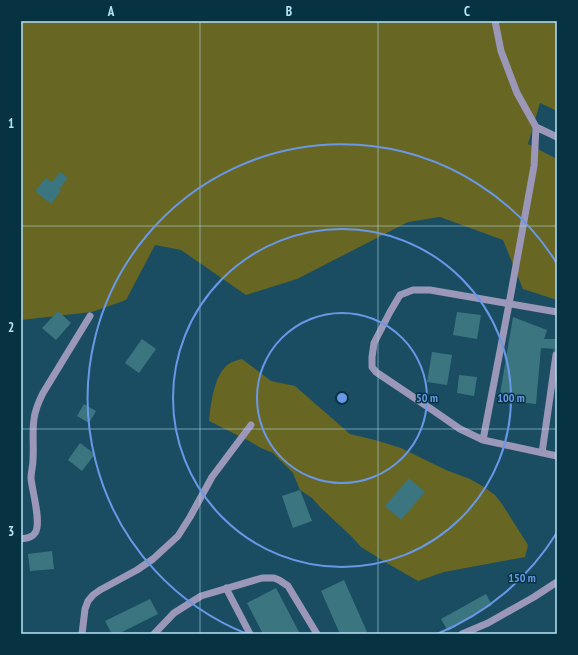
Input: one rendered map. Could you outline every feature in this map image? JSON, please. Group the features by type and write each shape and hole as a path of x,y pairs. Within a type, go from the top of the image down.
{"lane":[{"path":"483,440 534,166 536,127 517,94 501,51 494,21"},
{"path":"536,127 557,137"},
{"path":"557,312 430,290 413,290 400,295 374,343 372,357 372,367 376,372 460,429 483,440 557,456"},
{"path":"21,539 35,534 37,528 37,513 31,478 34,418 38,404 43,393 90,316"},
{"path":"542,453 556,355"},
{"path":"82,634 88,601 100,590 137,570 153,559 178,536 212,477 251,425"},
{"path":"154,634 174,613 201,596 262,578 280,580 288,586 317,634"},
{"path":"462,634 488,623 557,582"},
{"path":"226,588 250,634"}],"shaded area":[{"path":"21,21 557,21 557,111 540,103 528,144 557,159 557,300 523,289 503,240 440,217 408,222 297,279 246,295 181,250 155,245 126,300 92,312 21,320"},
{"path":"242,359 271,381 295,386 350,434 401,448 446,470 470,479 484,487 495,495 502,504 528,545 525,557 444,572 418,581 361,547 312,498 300,490 293,473 273,453 209,421 214,389 220,374 230,363"}],"building":[{"path":"60,172 68,178 59,189 61,191 51,204 35,191 46,178 52,182"},
{"path":"58,311 71,323 56,340 42,328"},
{"path":"457,312 481,315 477,339 453,335"},
{"path":"513,317 547,330 544,339 557,339 557,349 541,348 536,404 499,400"},
{"path":"142,339 156,349 139,373 125,363"},
{"path":"432,352 452,355 447,385 427,382"},
{"path":"459,375 477,377 474,396 457,393"},
{"path":"84,404 96,411 89,423 77,416"},
{"path":"80,443 95,454 82,471 68,460"},
{"path":"409,478 425,492 401,520 385,506"},
{"path":"300,490 312,521 293,528 282,496"},
{"path":"52,551 54,569 30,571 28,554"},
{"path":"344,580 367,632 364,634 340,634 321,591"},
{"path":"276,588 300,634 263,634 247,603"},
{"path":"486,594 492,605 448,631 441,619"},
{"path":"150,599 158,614 118,634 112,634 105,621"}],"tunnel":[{"path":"556,355 557,349"}]}
